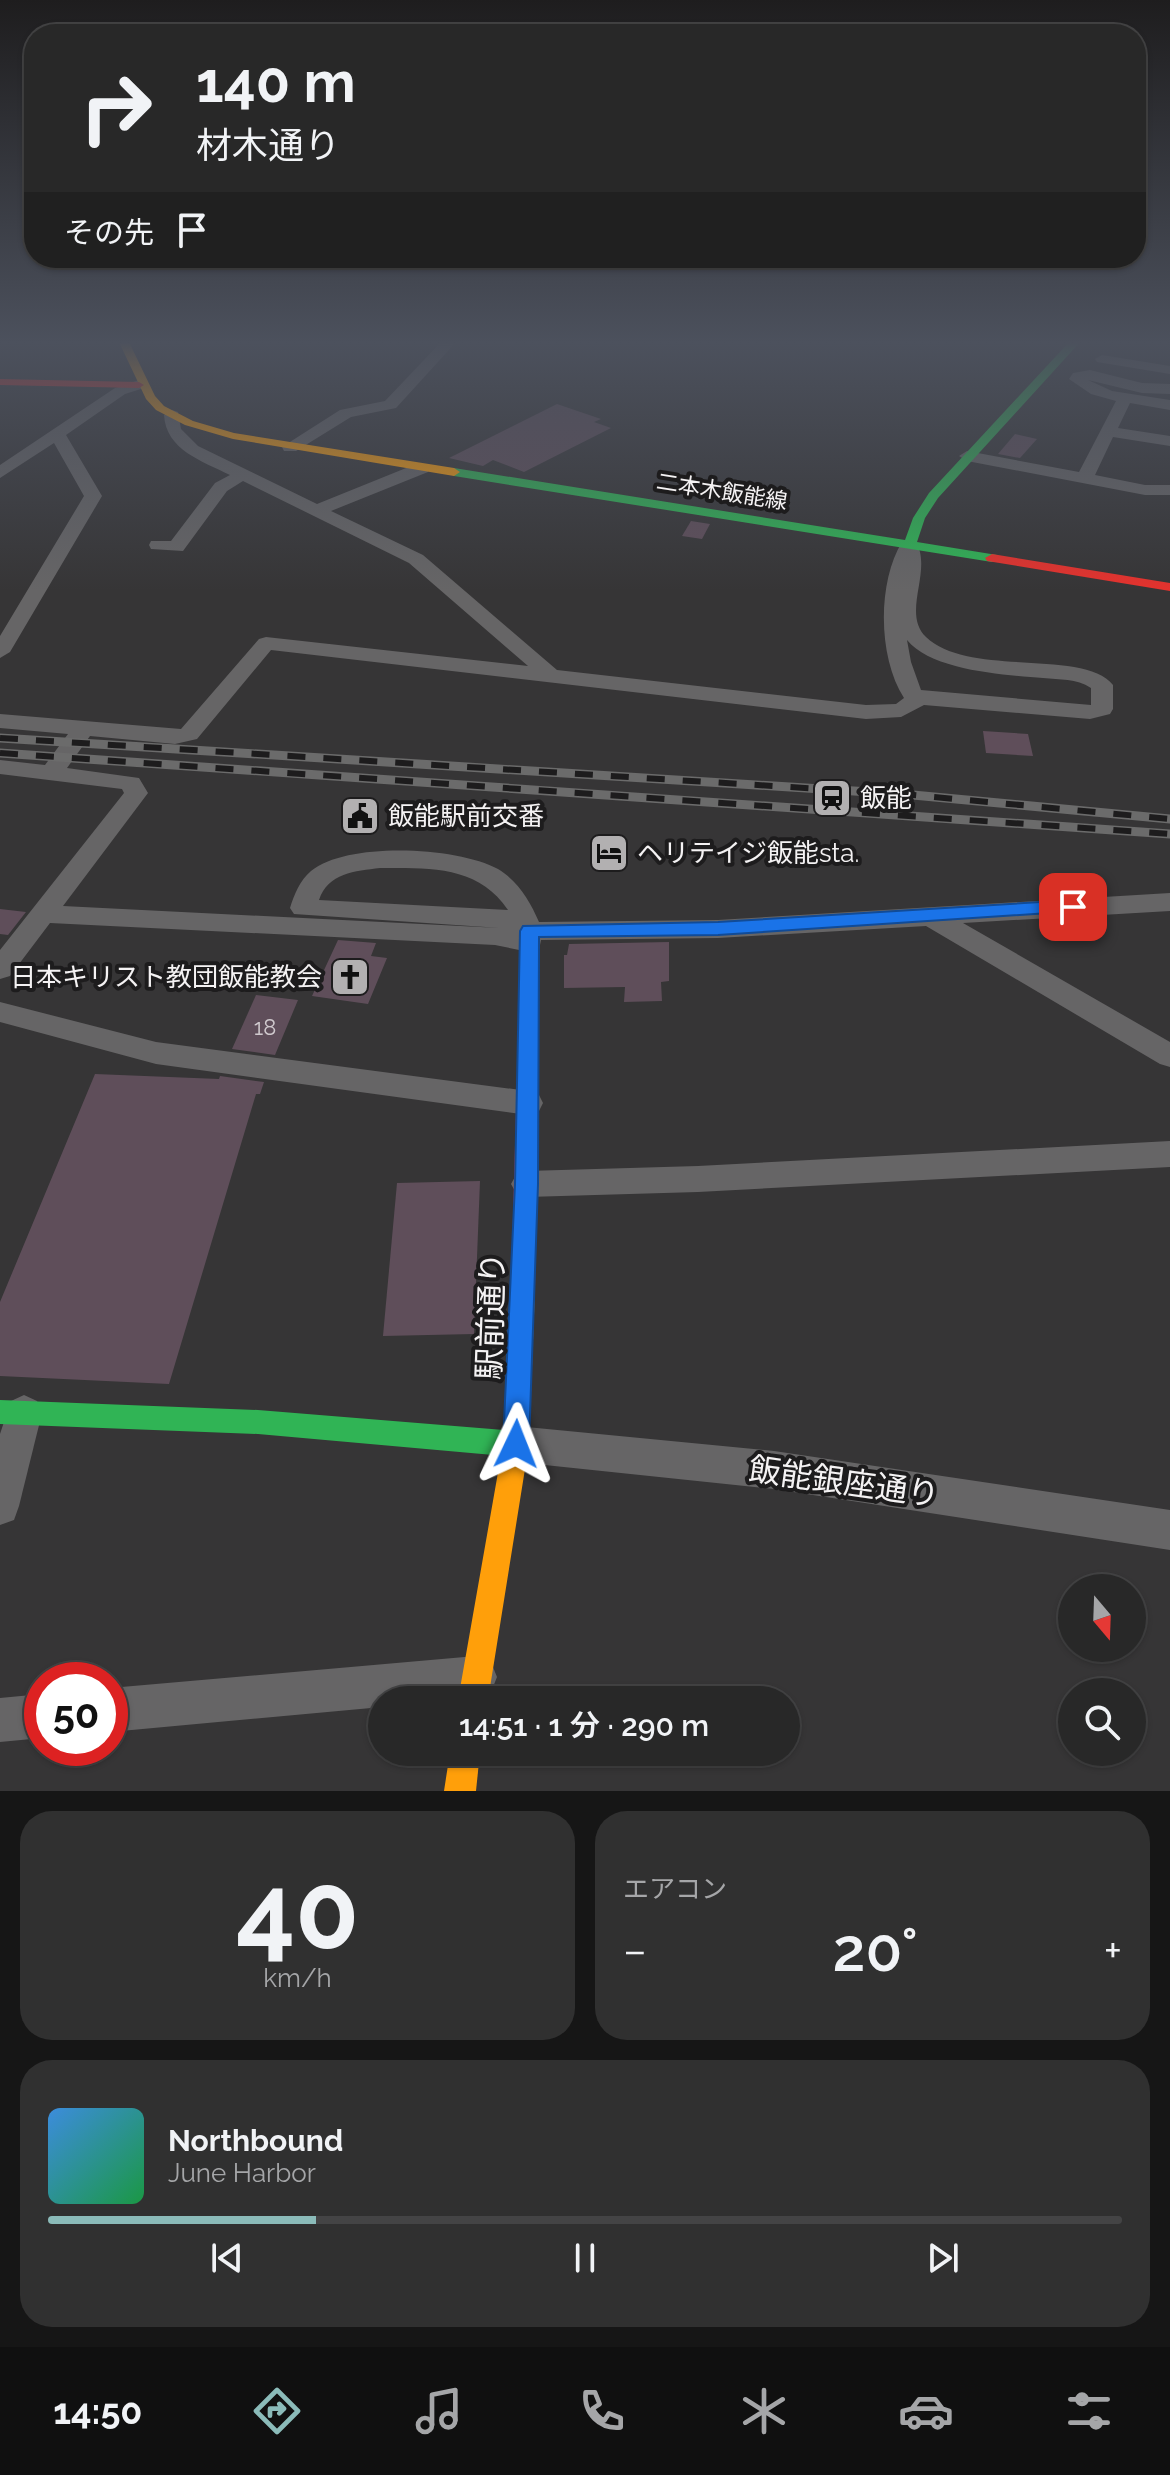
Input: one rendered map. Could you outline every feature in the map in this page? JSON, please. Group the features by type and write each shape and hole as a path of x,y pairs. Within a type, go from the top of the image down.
{"main road":[{"name":"二本木飯能線","path":"193,424 290,447 1170,587"},
{"path":"909,546 919,518 933,496 998,424"},
{"name":"駅前通り","path":"475,1686 516,1444 527,1184 530,937"},
{"path":"12,1412 258,1422 516,1444"},
{"path":"460,1791 463,1766"}],"street":[{"path":"0,473 74,424"},
{"path":"173,424 173,430 182,441 240,476 416,559 435,572 550,675"},
{"path":"290,447 329,424"},
{"path":"1085,478 1114,424"},
{"path":"1110,432 1170,441"},
{"path":"0,652 93,496 58,435"},
{"path":"967,456 1145,490 1170,490"},
{"path":"315,511 422,468"},
{"path":"158,545 176,547 221,487 240,476"},
{"path":"909,546 915,559 907,623 925,645 957,661 1086,675 1102,685 1102,709 1098,712 919,698 908,688 896,639 901,558 909,546"},
{"path":"0,721 175,737 189,734 266,643 866,712 901,710 919,698"},
{"path":"52,772 84,728"},
{"path":"0,767 131,783 136,787 136,793 46,914 0,969"},
{"path":"380,860 444,862 473,867 500,881 519,904 530,937 500,917 303,908 311,883 337,867 380,860"},
{"path":"46,914 530,937 1170,902"},
{"path":"932,917 1170,1056"},
{"path":"0,1012 156,1053 528,1103"},
{"path":"527,1184 698,1179 1170,1154"},
{"path":"0,1506 12,1412"},
{"name":"飯能銀座通り","path":"516,1444 774,1470 1170,1530"},
{"path":"128,1709 368,1695"},
{"path":"0,1720 24,1718"}],"building":[{"path":"518,424 598,424 611,428 524,472 493,460 483,466 449,458"},
{"path":"1015,434 1037,439 1020,458 998,454"},
{"path":"691,521 710,524 702,539 682,536"},
{"path":"983,731 1028,734 1033,756 986,753"},
{"path":"0,909 26,912 8,935 0,934"},
{"name":"日本キリスト教団飯能教会","path":"338,940 376,943 371,956 387,958 368,1004 312,996"},
{"path":"669,942 669,981 661,982 662,1001 624,1002 625,987 564,988 564,955 567,955 569,944"},
{"path":"256,995 298,1000 275,1055 232,1049"},
{"path":"95,1074 219,1079 220,1076 264,1082 260,1094 256,1094 169,1384 0,1376 0,1302"},
{"path":"480,1181 474,1334 383,1336 397,1183"}],"railway":[{"path":"0,738 902,794 1170,819"},
{"path":"0,753 1170,834"}],"traffic: fast":[{"path":"909,546 919,518 933,496 1000,424"},
{"path":"454,472 992,558"},
{"path":"0,1412 258,1422 516,1444"}],"traffic: slow":[{"path":"191,424 233,436 454,472"},
{"path":"475,1686 516,1444 523,1289"},
{"path":"460,1791 463,1766"}],"traffic: jam":[{"path":"992,558 1170,587"},
{"path":"523,1289 530,931"}],"place":[{"name":"飯能","path":"832,798"},
{"name":"飯能駅前交番","path":"360,816"},
{"name":"ヘリテイジ飯能sta.","path":"609,853"},
{"name":"日本キリスト教団飯能教会","path":"350,977"}],"route":[{"path":"516,1444 527,1184 530,931 718,929 1073,907"}]}
